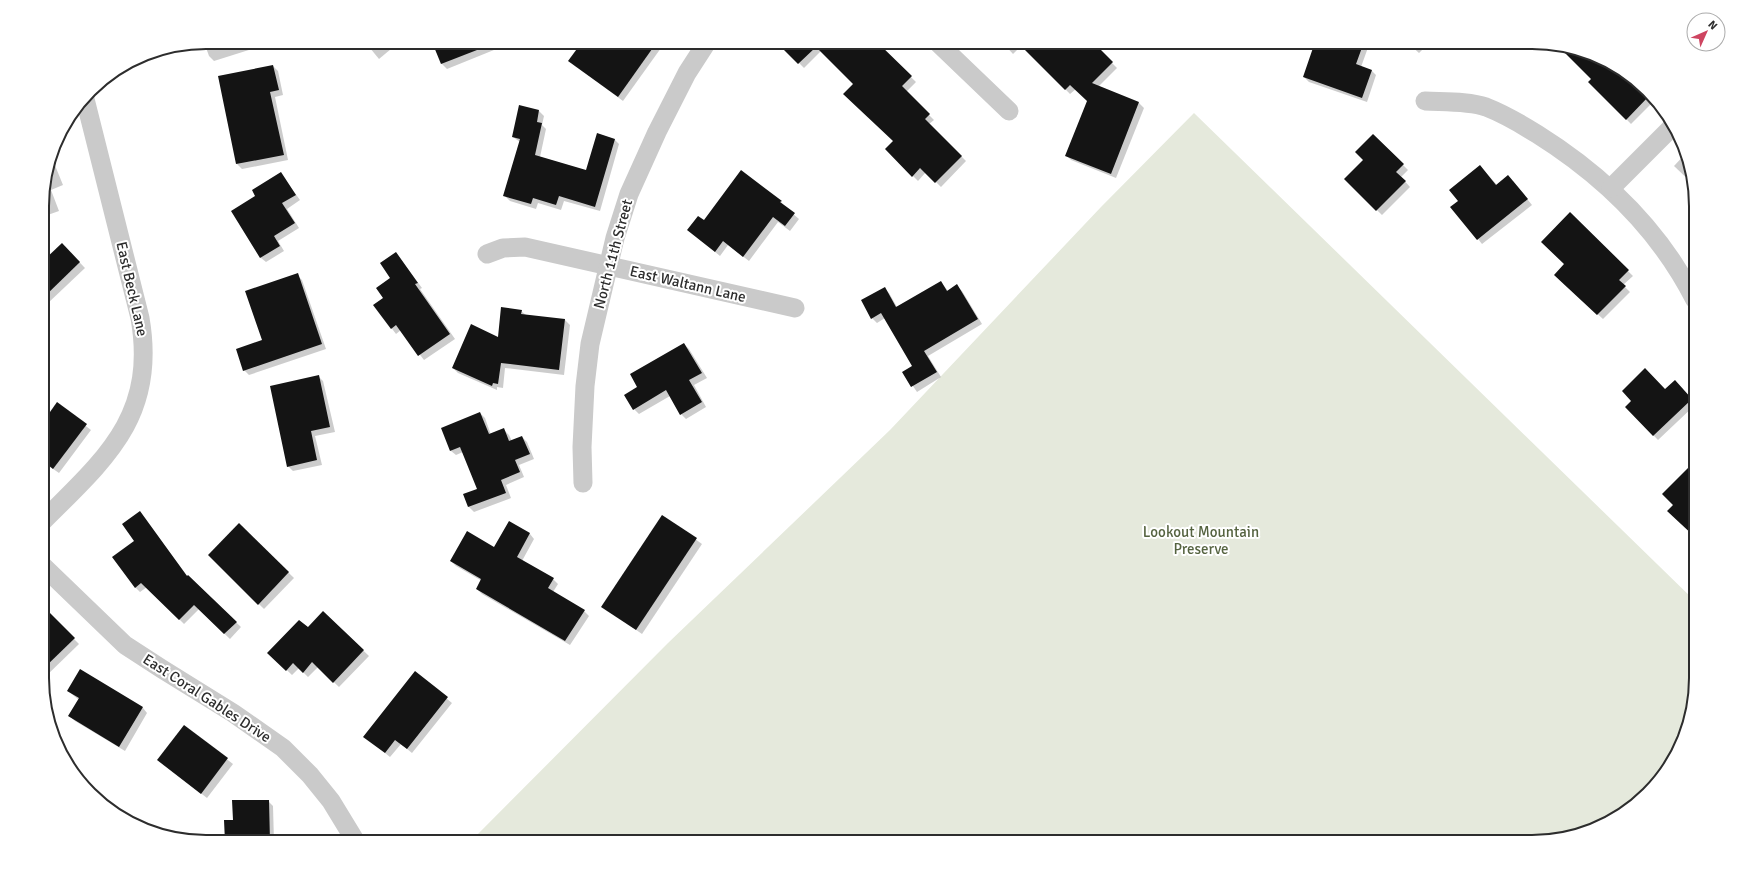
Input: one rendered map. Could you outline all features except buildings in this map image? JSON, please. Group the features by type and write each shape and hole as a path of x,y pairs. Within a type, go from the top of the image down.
{"street":[{"name":"North 11th Street","path":"583,484 582,447 586,379 590,344 607,265 629,194 657,132 687,74 703,49"},
{"path":"944,49 1009,111"},
{"path":"1426,101 1453,102 1485,106 1516,121 1593,173 1611,188 1647,228 1689,289"},
{"name":"East Beck Lane","path":"49,515 93,472 111,451 128,422 138,395 143,369 144,341 140,318 86,105"},
{"path":"1611,188 1669,130"},
{"name":"East Waltann Lane","path":"487,254 503,248 525,247 795,308"},
{"name":"East Coral Gables Drive","path":"49,572 125,645 233,713 283,748 310,775 331,801 352,835"}],"green space":[{"name":"Lookout Mountain Preserve","path":"1194,113 1689,595 1689,688 1684,718 1673,747 1663,765 1643,789 1619,809 1601,819 1572,830 1542,835 477,835 668,643 890,430 1101,207"}]}
